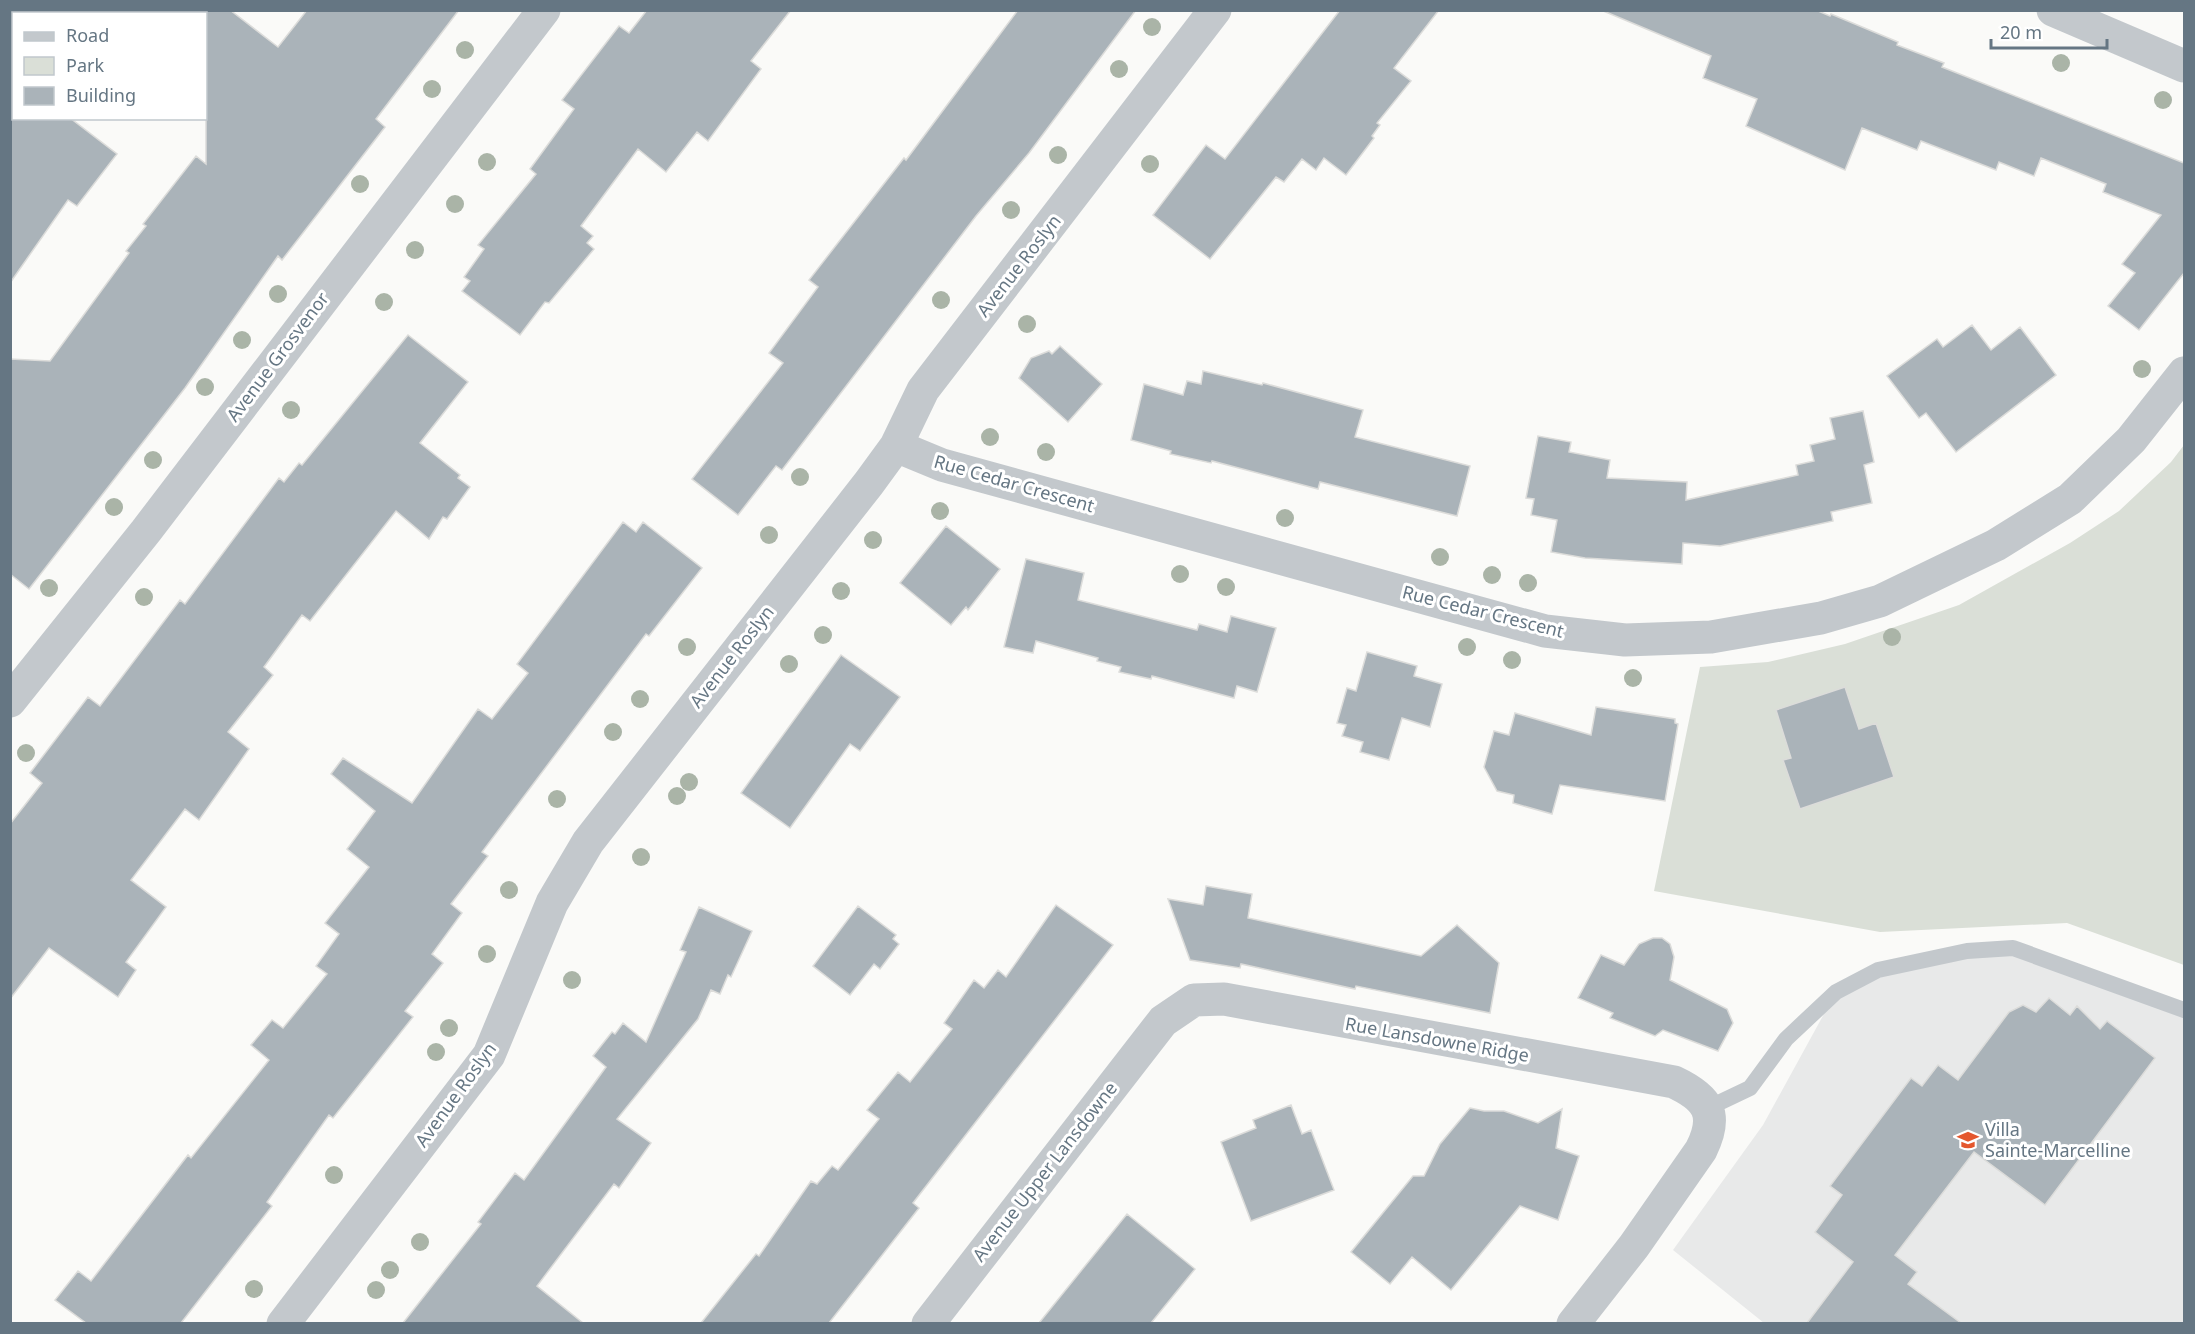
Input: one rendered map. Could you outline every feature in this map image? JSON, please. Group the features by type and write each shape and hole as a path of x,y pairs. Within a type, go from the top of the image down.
{"street":[{"name":"Avenue Grosvenor","path":"10,701 153,521 544,10"},
{"name":"Avenue Roslyn","path":"283,1323 489,1055 552,903 588,842 896,446 923,390 1215,10"},
{"path":"2053,10 2184,66"},
{"name":"Rue Cedar Crescent","path":"896,446 942,465 1545,631 1625,640 1711,637 1821,618 1880,601 1996,545 2070,499 2131,440 2184,373"},
{"name":"Rue Lansdowne Ridge","path":"1163,1021 1194,1000 1224,999 1674,1082 1695,1092 1708,1108"},
{"name":"Avenue Upper Lansdowne","path":"928,1323 1163,1021"},
{"path":"1573,1323 1634,1246 1701,1150 1710,1133 1708,1108"}],"lane":[{"path":"1708,1108 1750,1088 1785,1039 1836,992 1878,970 1967,951 2013,948 2184,1010"}],"shaded area":[{"name":"Villa Sainte-Marcelline","path":"2013,948 2184,1010 2184,1323 1764,1323 1673,1250 1763,1125 1836,992 1878,970"}],"green space":[{"path":"2184,445 2184,965 2067,923 1880,932 1654,891 1700,667 1768,662 1845,644 1959,605 2070,543 2119,511 2171,462"}],"building":[{"path":"206,10 230,10 278,47 307,10 459,10 376,119 385,127 282,260 278,256 185,388 29,589 10,574 10,359 50,361 129,253 126,251 146,226 143,224 196,156 206,164"},
{"path":"647,10 791,10 751,61 761,69 708,141 697,132 666,172 638,149 581,226 593,236 587,243 594,249 549,303 545,302 520,335 462,291 470,281 464,277 484,249 478,245 536,174 530,169 574,109 562,100 619,26 629,33"},
{"path":"1018,10 1136,10 1029,153 976,216 782,470 776,466 738,515 692,479 783,363 769,353 818,287 809,280 904,158 906,160"},
{"path":"1340,10 1439,10 1394,68 1411,81 1377,123 1380,125 1372,136 1374,138 1346,175 1324,158 1316,170 1302,159 1284,182 1276,177 1210,259 1153,215 1206,145 1225,159"},
{"path":"1601,10 1816,10 1898,42 1897,45 1944,63 1942,67 2184,163 2184,273 2139,330 2108,306 2135,273 2122,264 2161,215 2103,192 2106,184 2041,158 2034,176 1999,162 1996,170 1921,141 1917,150 1862,128 1845,170 1746,126 1757,99 1703,78 1711,56"},
{"path":"10,118 12,120 73,120 117,154 77,206 68,200 10,283"},
{"path":"1972,325 1991,350 2020,327 2056,375 1956,452 1926,413 1919,418 1887,376 1937,339 1943,347"},
{"path":"408,335 468,382 420,443 460,475 458,478 470,487 447,519 443,517 429,539 396,511 310,621 302,615 264,667 273,675 228,732 249,749 199,820 185,809 131,880 166,907 126,962 136,970 118,997 49,948 10,999 10,824 42,783 30,773 88,697 100,706 180,600 185,604 279,478 284,482 299,463 302,465"},
{"path":"1060,346 1102,384 1068,422 1019,378 1031,358 1049,351 1052,354"},
{"path":"1203,371 1262,385 1263,383 1363,410 1355,437 1470,466 1457,516 1320,482 1318,489 1212,461 1211,463 1170,454 1171,451 1131,440 1144,384 1183,395 1187,381 1201,384"},
{"path":"1863,411 1874,462 1864,465 1872,503 1831,512 1833,521 1720,546 1683,543 1682,564 1585,558 1551,552 1557,520 1531,515 1534,499 1526,498 1538,436 1571,442 1569,452 1610,460 1607,478 1687,482 1686,500 1798,475 1796,465 1814,461 1810,445 1835,439 1830,418"},
{"path":"623,522 636,532 643,522 702,568 649,636 646,634 482,852 488,856 451,904 462,913 432,954 443,963 405,1011 413,1017 333,1118 329,1115 267,1202 272,1206 181,1323 86,1323 55,1300 78,1271 91,1281 188,1155 191,1158 269,1060 251,1045 272,1020 283,1028 327,974 316,966 339,934 325,923 369,867 347,849 375,811 331,774 343,758 412,803 478,709 492,719 528,673 517,664"},
{"path":"946,526 1000,569 968,610 966,607 951,625 900,583"},
{"path":"1026,559 1084,573 1078,600 1197,630 1199,624 1227,632 1231,616 1276,628 1257,692 1237,686 1234,698 1152,676 1151,679 1119,672 1121,667 1097,661 1098,658 1036,641 1033,653 1004,647"},
{"path":"1367,652 1417,666 1414,676 1442,684 1430,727 1402,718 1389,760 1360,752 1363,742 1342,736 1346,725 1337,723 1347,688 1356,691"},
{"path":"841,655 900,697 860,751 850,744 790,828 741,793"},
{"path":"1845,687 1859,729 1876,723 1894,777 1800,809 1783,760 1791,758 1776,710"},
{"path":"1596,707 1675,719 1675,723 1678,724 1665,801 1560,785 1552,814 1513,803 1514,795 1497,791 1484,767 1494,731 1509,735 1515,713 1591,735"},
{"path":"1206,886 1252,894 1248,918 1421,956 1457,925 1499,963 1490,1013 1356,986 1355,989 1241,964 1240,968 1190,960 1168,899 1203,905"},
{"path":"1056,905 1113,945 913,1203 919,1208 829,1323 701,1323 756,1254 759,1256 811,1181 817,1184 832,1166 838,1170 879,1119 867,1110 898,1072 910,1082 952,1029 944,1023 974,980 984,988 998,970 1006,977"},
{"path":"858,906 896,935 893,939 899,944 880,969 874,964 850,995 813,966"},
{"path":"699,907 752,931 731,977 728,975 720,994 711,990 698,1019 617,1119 651,1143 619,1188 614,1184 537,1286 583,1323 403,1323 481,1224 478,1222 515,1173 524,1180 606,1067 593,1056 612,1032 615,1034 623,1023 646,1042 686,952 680,950"},
{"path":"1653,938 1662,938 1670,944 1674,957 1670,980 1727,1009 1733,1023 1718,1051 1663,1030 1655,1036 1610,1018 1613,1013 1578,998 1601,955 1624,965 1639,944"},
{"path":"2049,998 2070,1015 2077,1006 2100,1029 2107,1021 2155,1058 2045,1205 1974,1152 1895,1255 1917,1272 1908,1284 1961,1323 1807,1323 1853,1262 1815,1232 1842,1195 1830,1186 1911,1078 1922,1086 1938,1065 1958,1080 2009,1012 2023,1005 2036,1012"},
{"path":"1291,1105 1302,1134 1311,1130 1334,1190 1251,1221 1221,1142 1256,1128 1253,1120"},
{"path":"1470,1108 1504,1111 1538,1123 1562,1109 1556,1148 1579,1156 1558,1220 1520,1206 1451,1290 1412,1257 1390,1284 1351,1252 1413,1176 1424,1176 1440,1144"},
{"path":"1127,1214 1195,1269 1151,1323 1039,1323"}],"place":[{"name":"Villa Sainte-Marcelline","path":"1968,1140"}]}
